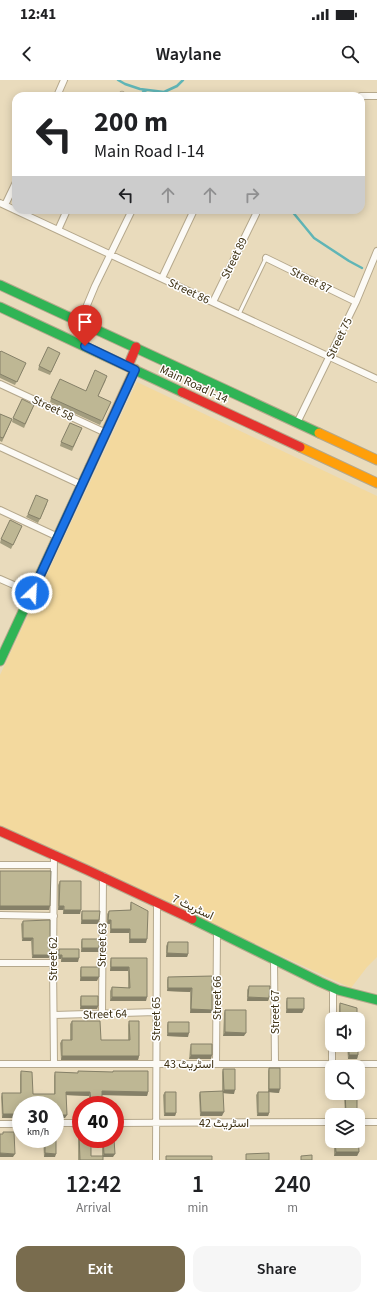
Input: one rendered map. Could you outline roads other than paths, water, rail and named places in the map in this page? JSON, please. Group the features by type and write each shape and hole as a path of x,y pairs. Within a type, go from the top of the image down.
{"main road":[{"name":"Main Road I-14","path":"0,284 377,460"},
{"name":"Main Road I-14","path":"0,307 377,483"},
{"path":"0,661 106,433 131,368 136,348"},
{"name":"اسٹریٹ 7","path":"0,831 103,876 274,961 333,988 377,1000"}],"street":[{"path":"59,92 64,80"},
{"path":"365,96 377,96"},
{"path":"2,204 12,188"},
{"name":"Street 86","path":"2,204 12,209"},
{"name":"Street 86","path":"24,214 377,379"},
{"path":"58,230 65,214"},
{"path":"81,322 90,298 130,214"},
{"path":"162,278 192,214"},
{"name":"Street 89","path":"213,302 256,214"},
{"name":"Street 75","path":"298,422 356,302 377,251"},
{"name":"Street 87","path":"266,258 356,302"},
{"name":"Street 58","path":"0,384 106,433"},
{"path":"0,447 82,485"},
{"path":"0,510 58,536"},
{"path":"0,579 32,593"},
{"name":"Street 62","path":"54,854 54,1064"},
{"path":"0,865 54,865"},
{"name":"Street 63","path":"102,1014 103,876"},
{"name":"Street 65","path":"156,1160 157,903"},
{"path":"0,915 54,916"},
{"name":"Street 66","path":"216,1064 217,932"},
{"name":"Street 67","path":"274,961 275,1063"},
{"path":"0,963 53,963"},
{"path":"333,988 333,1012"},
{"name":"Street 64","path":"54,1015 156,1012"},
{"name":"اسٹریٹ 43","path":"0,1064 325,1064"},
{"name":"اسٹریٹ 43","path":"365,1064 377,1064"},
{"name":"اسٹریٹ 42","path":"124,1123 325,1122"},
{"path":"365,1122 377,1122"},
{"path":"0,1124 12,1124"}],"lane":[{"path":"239,314 266,258"}],"waterway":[{"path":"118,80 140,89 164,92 177,86 183,80"},
{"path":"294,214 314,238 362,268"}]}
